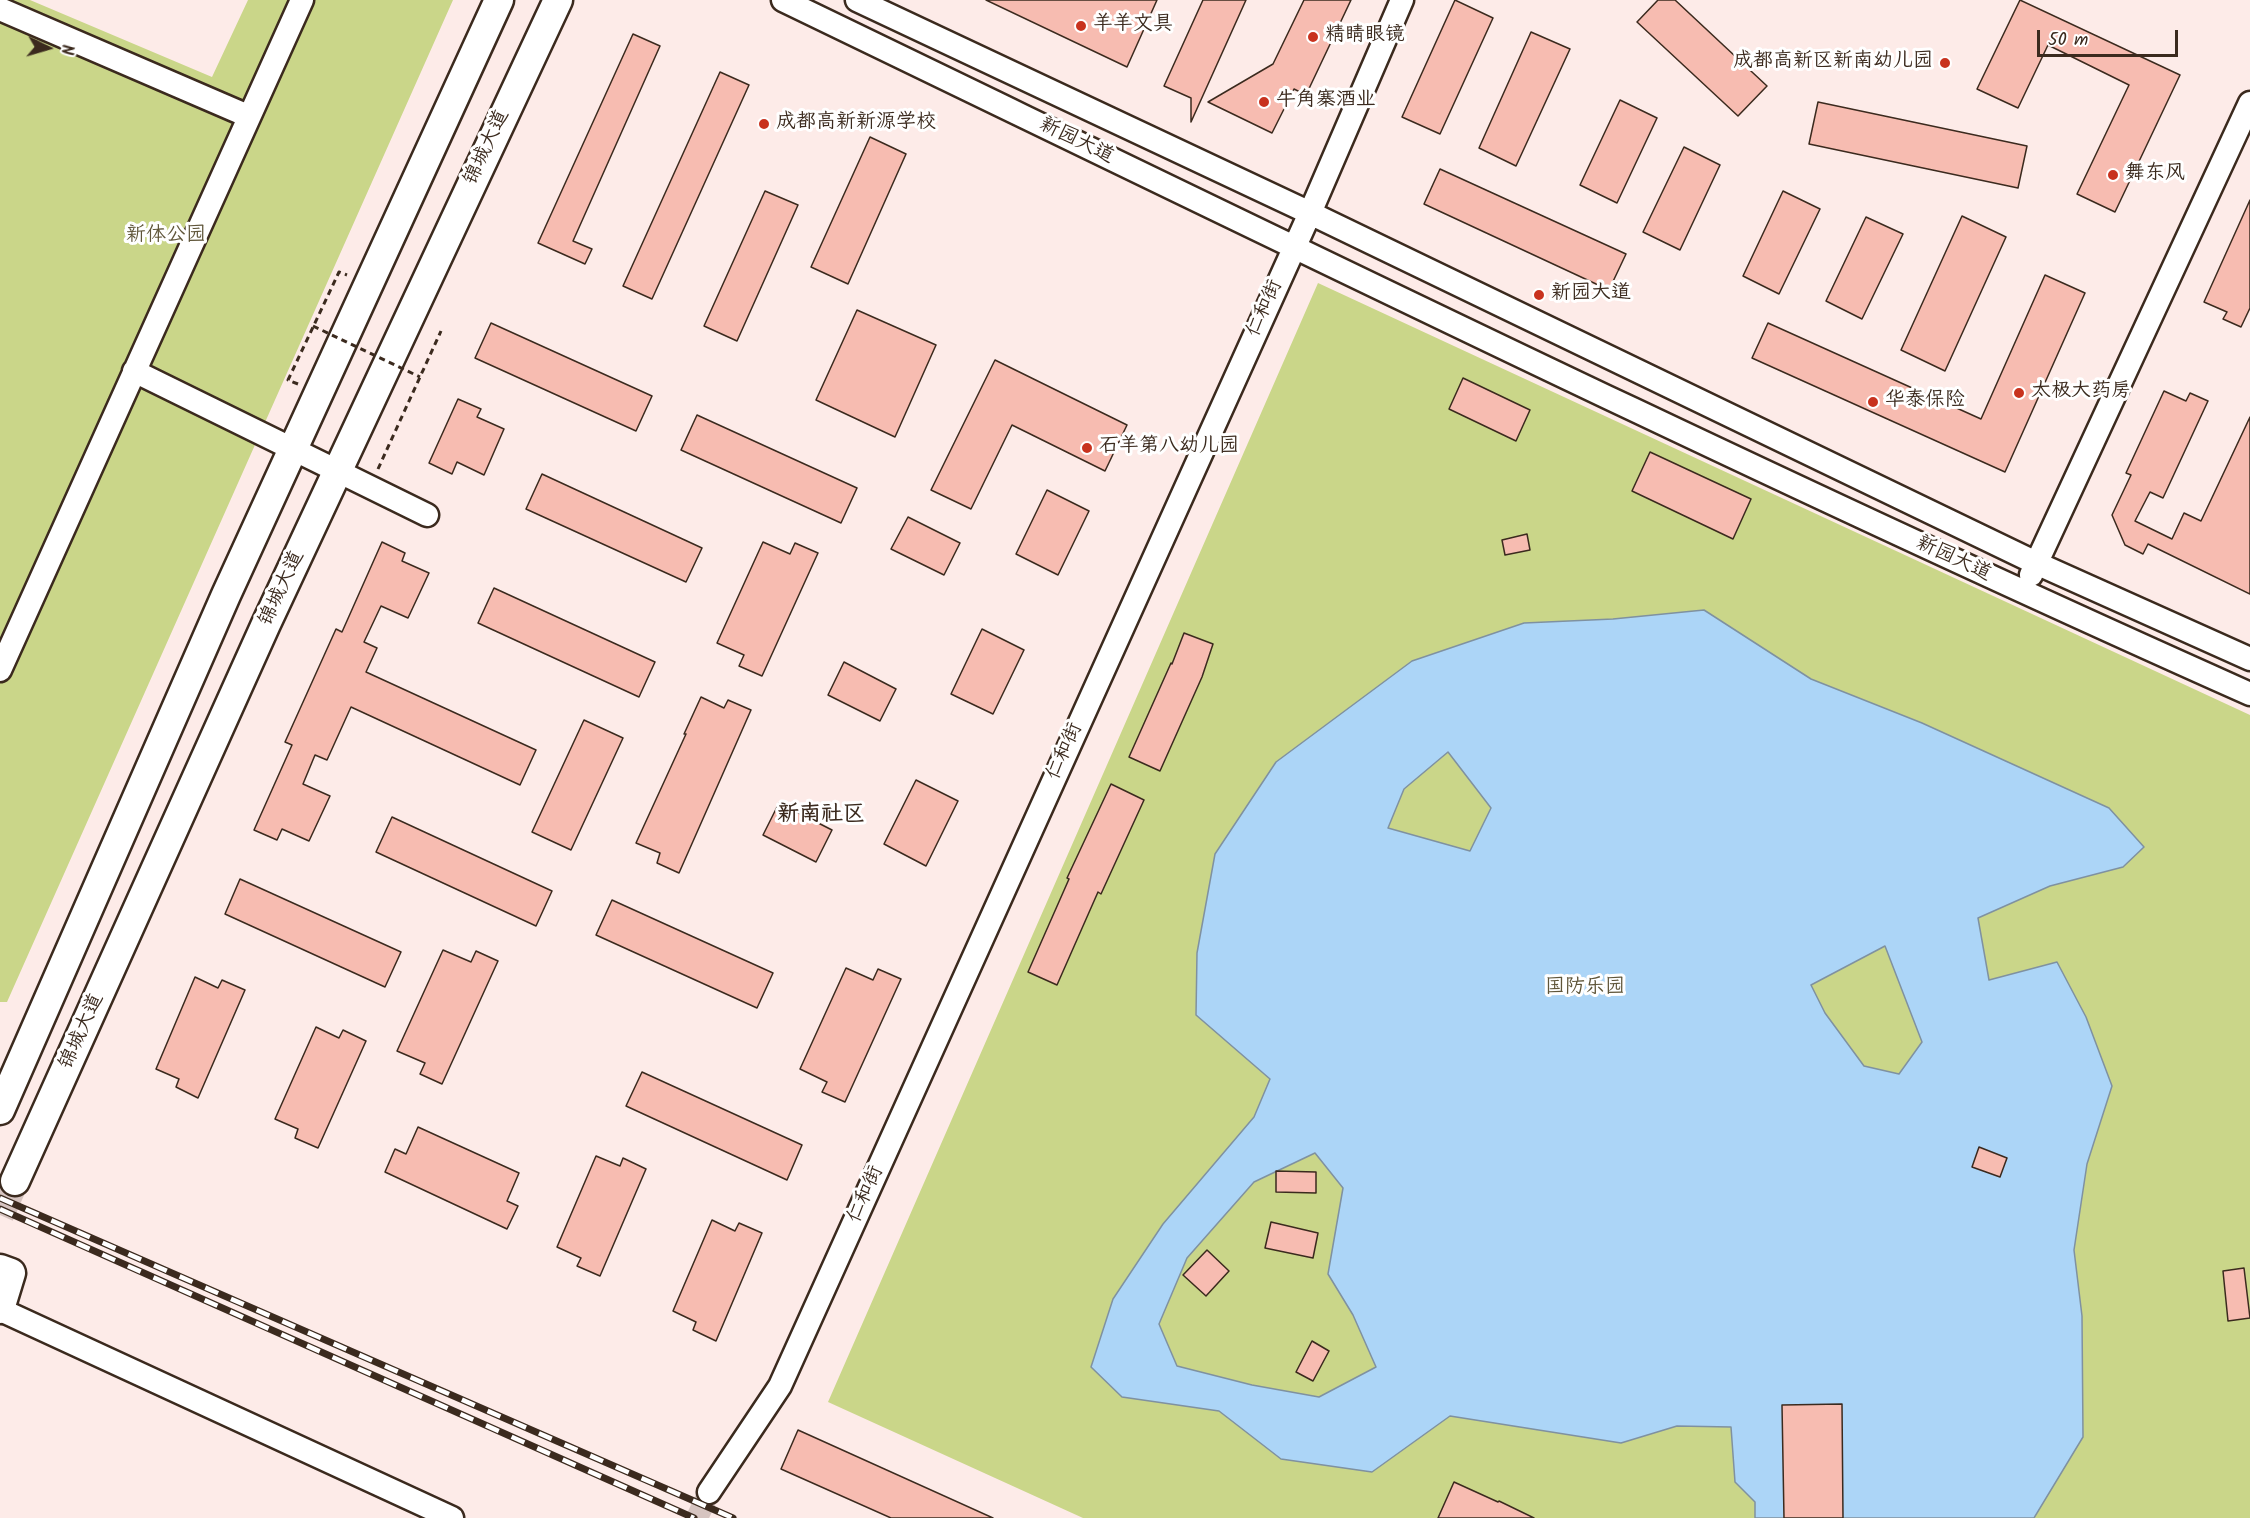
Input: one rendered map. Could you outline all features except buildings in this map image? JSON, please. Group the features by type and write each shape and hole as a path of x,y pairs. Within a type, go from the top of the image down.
{"main road":[{"path":"0,1110 226,595 499,0"},
{"name":"锦城大道","path":"15,1181 266,624 558,0"},
{"path":"0,1269 11,1273 0,1310"}],"street":[{"path":"0,670 302,0"},
{"name":"新园大道","path":"783,0 1294,247 2023,593 2250,694"},
{"name":"新园大道","path":"857,0 1310,213 2036,564 2250,659"},
{"name":"仁和街","path":"710,1492 780,1386 1310,213 1402,0"},
{"path":"0,9 248,116"},
{"path":"2023,593 2250,104"},
{"path":"134,371 427,515"},
{"path":"0,1310 452,1518"}],"path":[{"path":"297,384 288,380 328,292 339,272 347,275"},
{"path":"313,326 420,377"},
{"path":"369,486 441,331"}],"green space":[{"name":"新体公园","path":"0,0 30,0 212,77 248,0 453,0 7,1002 0,1002"},
{"name":"国防乐园","path":"1318,283 2250,715 2250,1518 1083,1518 828,1402"}],"water":[{"path":"1704,610 1811,679 1922,723 2109,808 2144,847 2123,867 2050,886 1978,918 1989,980 2057,962 2086,1017 2112,1086 2087,1164 2074,1250 2082,1316 2083,1437 2034,1518 1755,1518 1755,1502 1735,1482 1731,1427 1677,1426 1621,1443 1450,1416 1372,1472 1281,1459 1219,1411 1122,1397 1091,1367 1113,1299 1163,1224 1254,1117 1270,1079 1196,1015 1197,953 1215,854 1276,762 1412,661 1524,623 1613,619","holes":["1448,752 1491,808 1470,851 1388,828 1404,789","1885,946 1922,1042 1899,1074 1864,1066 1825,1013 1811,985","1315,1153 1343,1188 1328,1274 1353,1315 1376,1367 1319,1397 1252,1385 1177,1366 1159,1324 1187,1258 1254,1182"]}],"tunnel":[{"path":"0,1215 15,1181"},
{"path":"697,1518 709,1492"}],"railway":[{"path":"0,1198 733,1518"},
{"path":"0,1209 694,1518"}],"place":[{"name":"羊羊文具","path":"1081,26"},
{"name":"精睛眼镜","path":"1313,37"},
{"name":"成都高新区新南幼儿园","path":"1945,63"},
{"name":"牛角寨酒业","path":"1264,102"},
{"name":"成都高新新源学校","path":"764,124"},
{"name":"舞东风","path":"2113,175"},
{"name":"新园大道","path":"1539,295"},
{"name":"太极大药房","path":"2019,393"},
{"name":"华泰保险","path":"1873,402"},
{"name":"石羊第八幼儿园","path":"1087,448"}],"district":[{"name":"新南社区","path":"821,816"}]}
